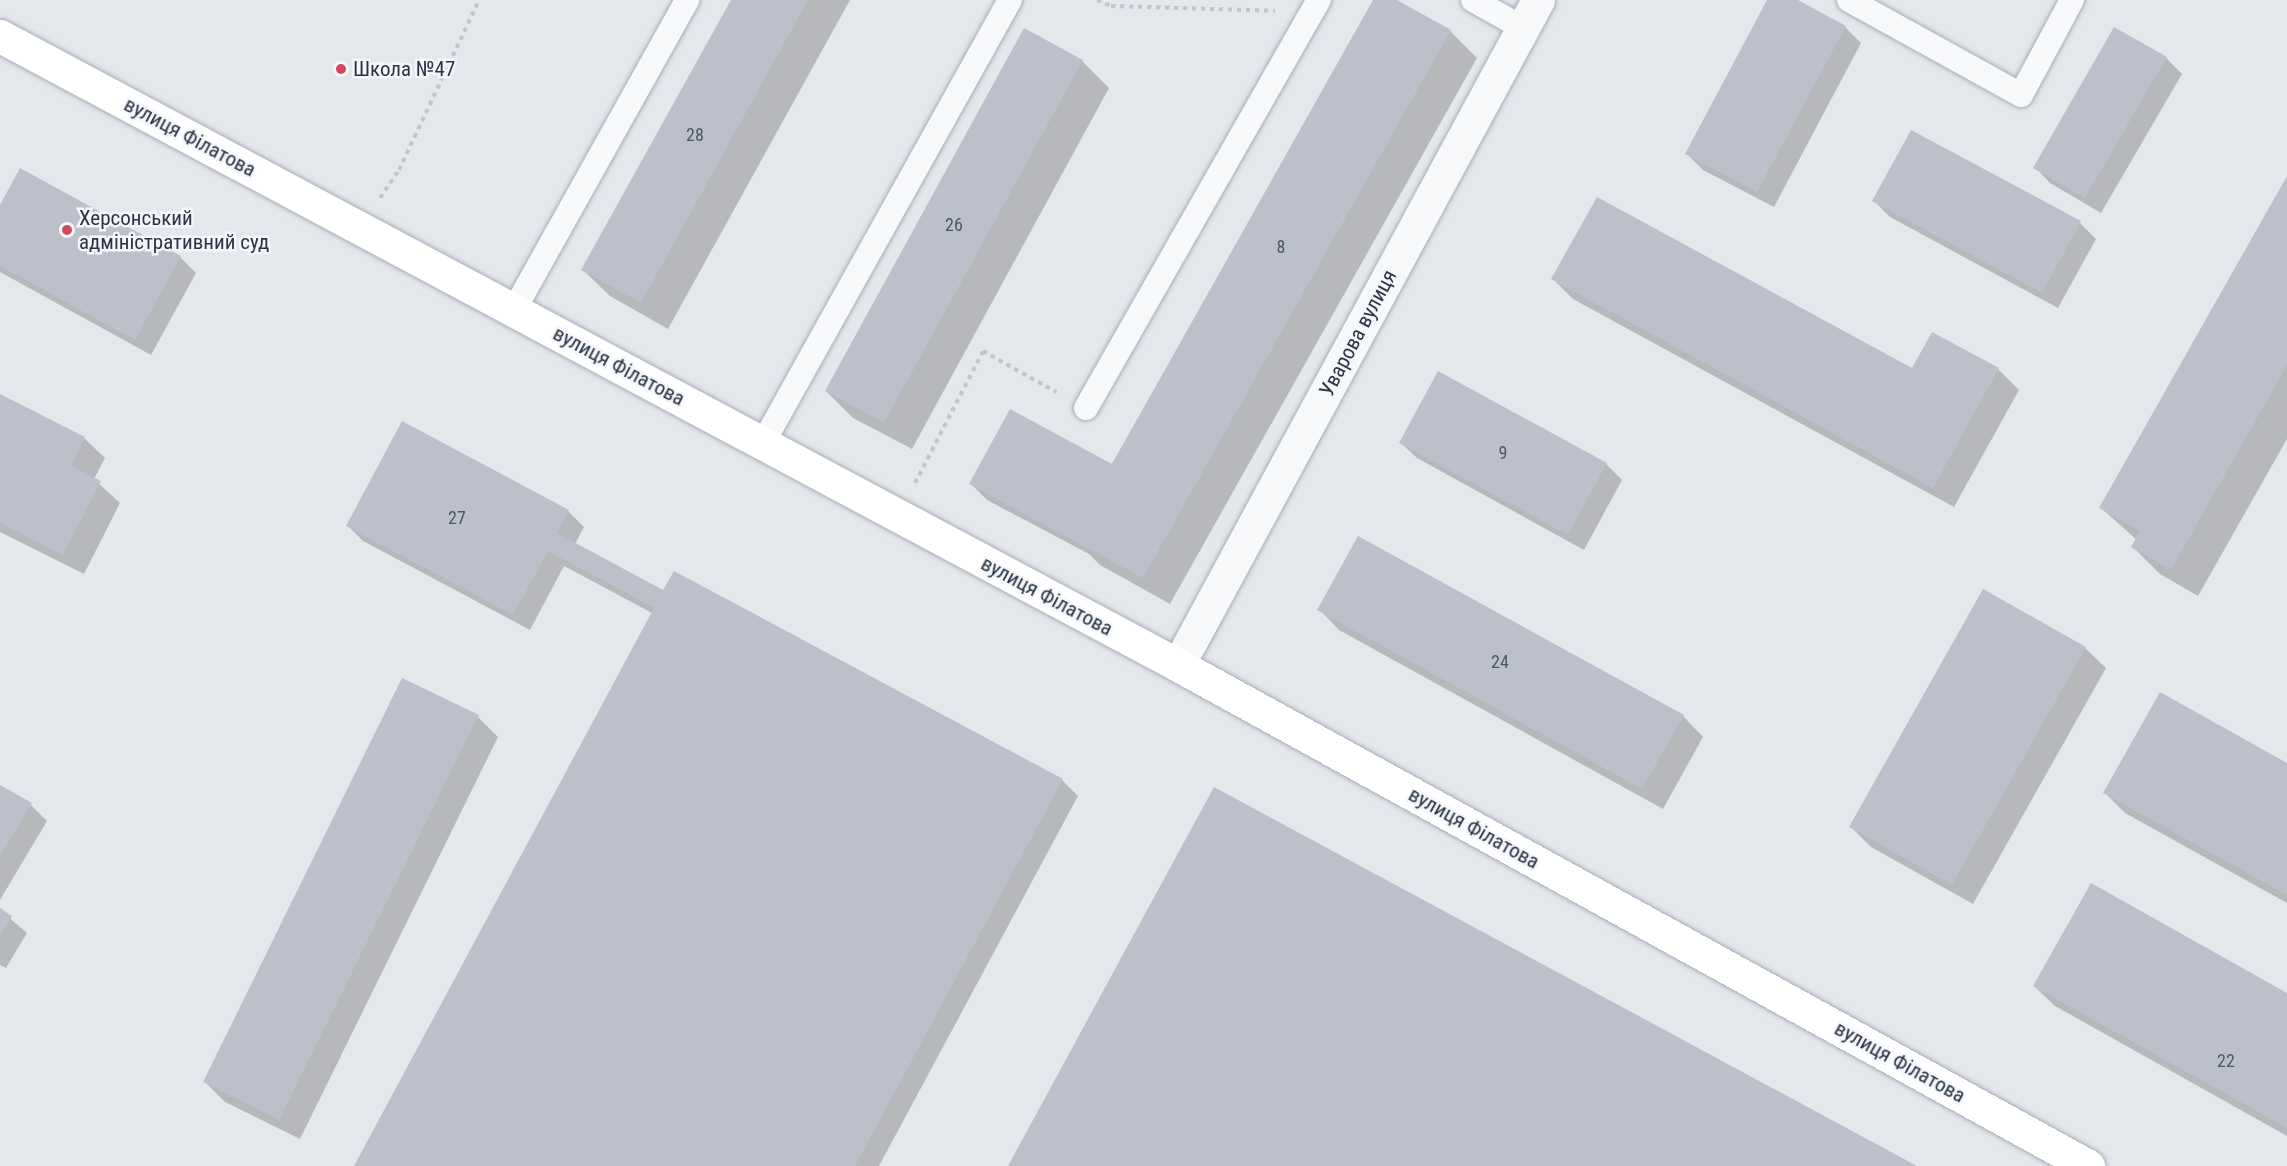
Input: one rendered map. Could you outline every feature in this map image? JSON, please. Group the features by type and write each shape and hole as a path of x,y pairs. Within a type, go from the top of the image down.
{"street":[{"name":"Уварова вулиця","path":"1178,666 1538,0"},
{"name":"вулиця Філатова","path":"0,36 1178,666 2088,1166"}],"lane":[{"path":"514,310 687,0"},
{"path":"763,443 1010,0"},
{"path":"1473,0 1523,28"},
{"path":"1849,0 2021,95 2073,0"},
{"path":"1086,408 1315,6"}],"path":[{"path":"360,228 399,170 479,0"},
{"path":"1097,0 1112,6 1315,6"},
{"path":"899,516 983,351 1086,408"}],"building":[{"path":"731,0 808,0 641,303 581,270"},
{"path":"1373,0 1397,0 1451,30 1143,578 969,484 1010,409 1112,464"},
{"path":"1767,0 1798,0 1846,26 1757,192 1685,154"},
{"path":"2114,27 2167,57 2085,198 2033,168"},
{"path":"1024,28 1083,60 884,423 825,391"},
{"path":"1911,130 2081,221 2042,293 1872,201"},
{"name":"Херсонський адміністративний суд","path":"20,168 181,256 135,340 0,266 0,205"},
{"path":"2287,176 2287,365 2171,570 2131,547 2140,531 2099,508"},
{"path":"1597,197 1912,368 1932,332 1999,368 1933,488 1551,279"},
{"path":"1438,371 1607,463 1568,535 1399,443"},
{"path":"0,394 85,437 71,466 101,481 63,555 0,523"},
{"path":"402,421 569,510 557,533 663,590 674,571 1063,779 855,1166 354,1166 654,608 548,551 513,615 346,526"},
{"path":"1358,536 1684,715 1642,789 1317,610"},
{"path":"1983,589 2086,647 1952,885 1849,827"},
{"path":"402,678 479,715 279,1120 203,1082"},
{"path":"2160,692 2287,763 2287,895 2103,793"},
{"path":"0,785 32,803 0,857"},
{"path":"1214,787 1917,1166 1008,1166"},
{"path":"2091,883 2287,993 2287,1128 2033,986"},
{"path":"0,908 12,916 0,937"}],"place":[{"name":"Школа №47","path":"341,69"},
{"name":"Херсонський адміністративний суд","path":"67,230"}]}
